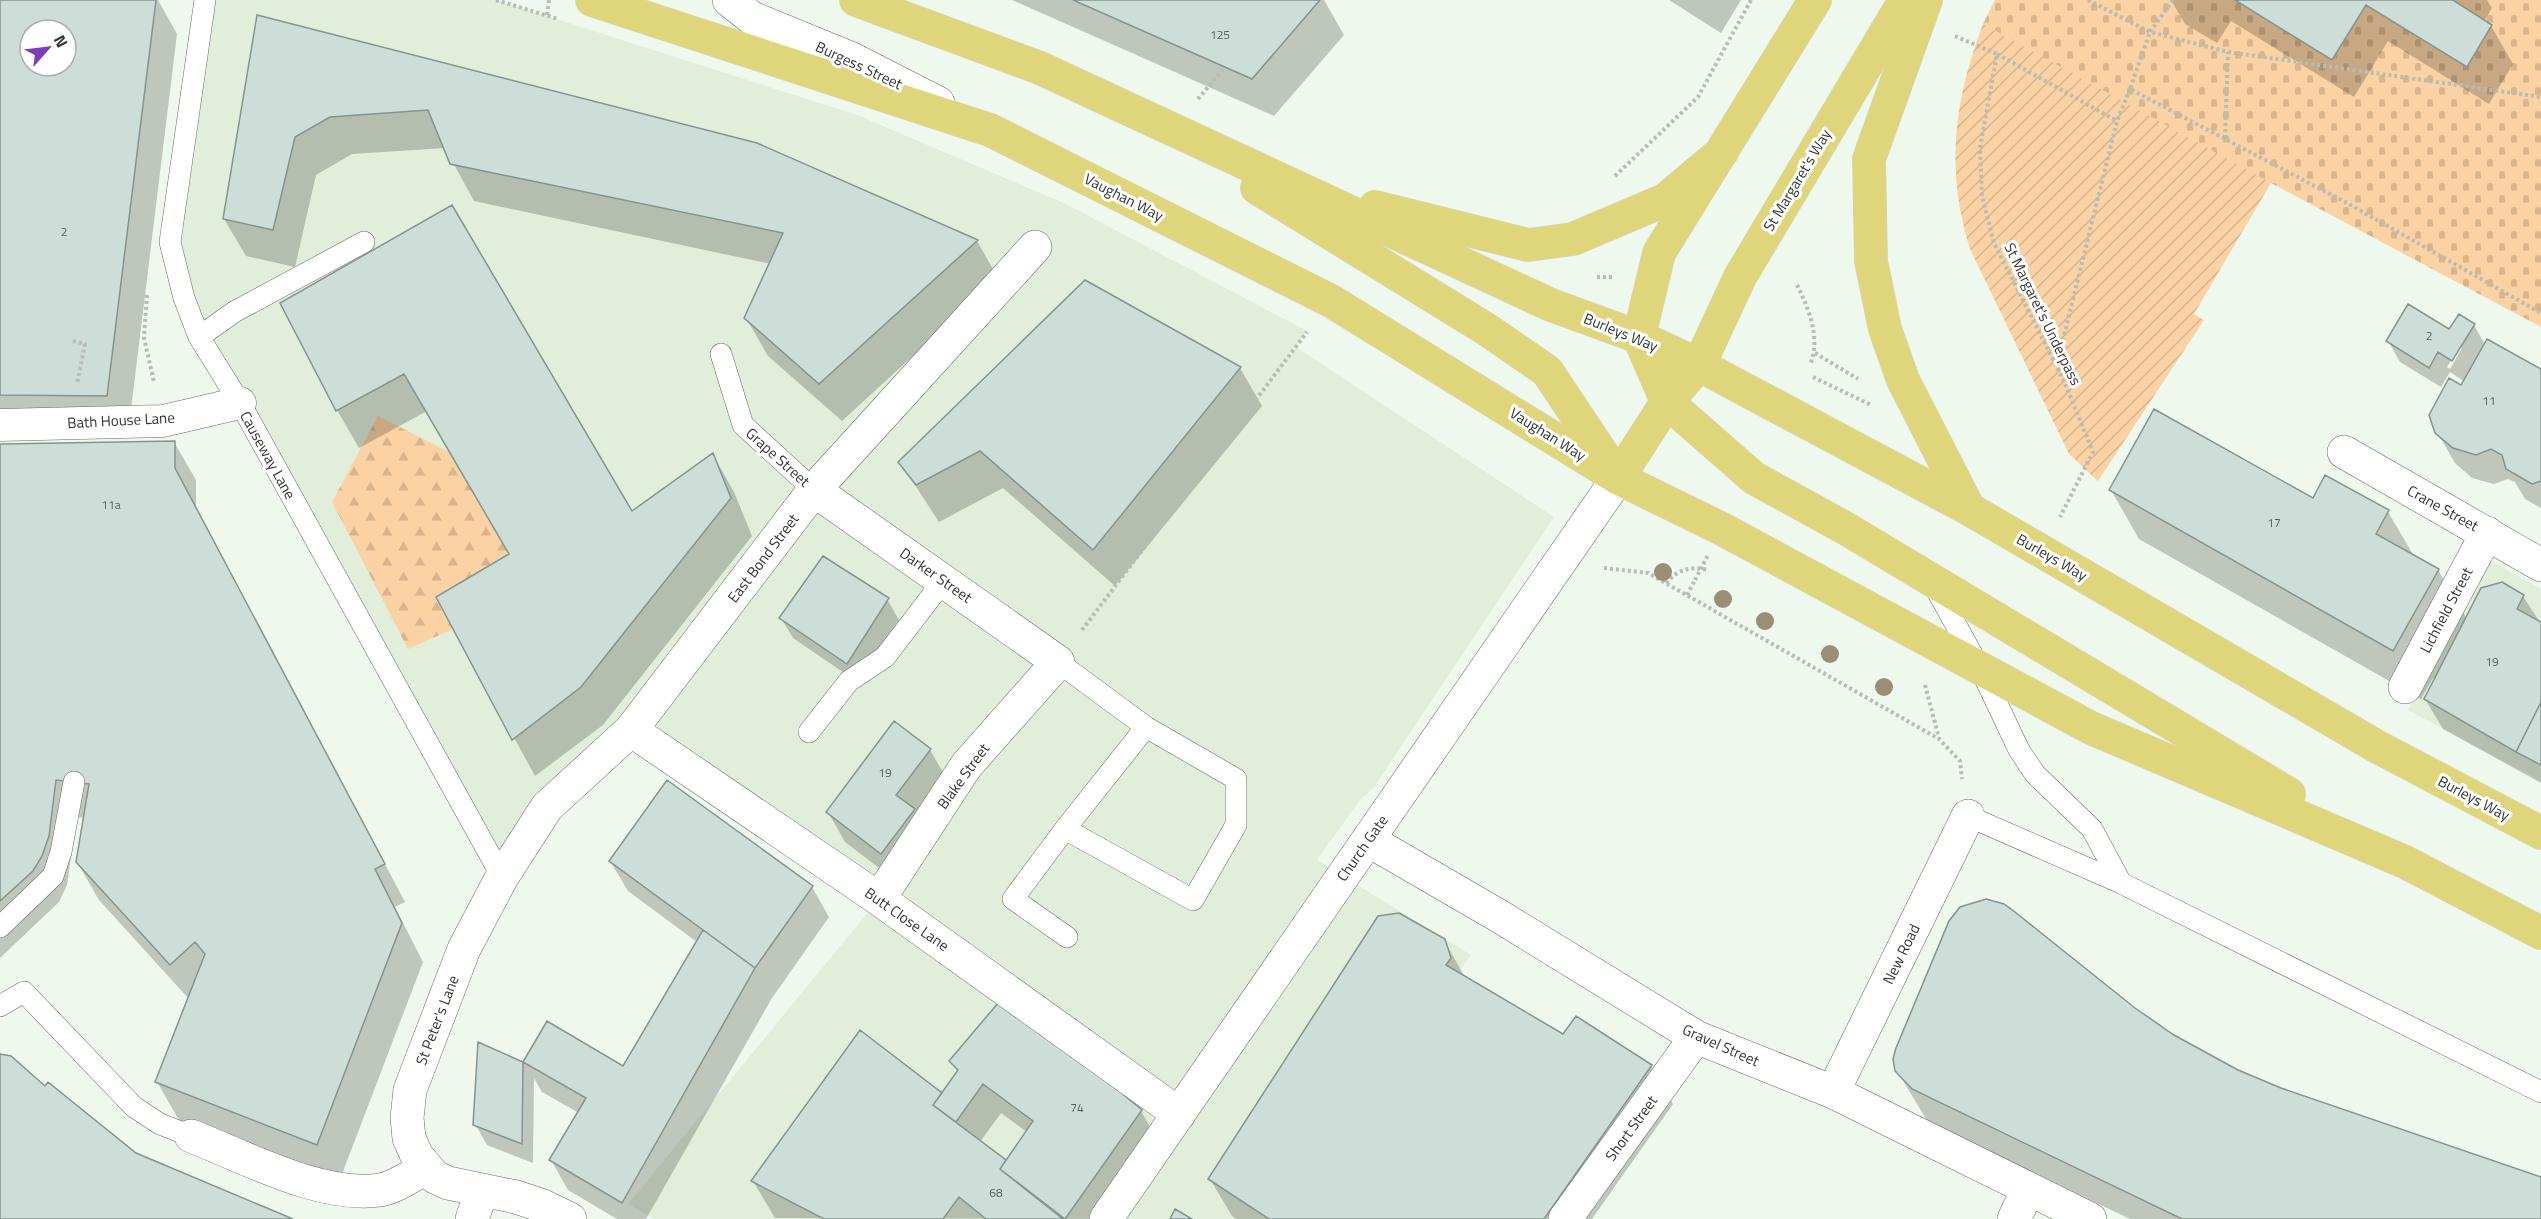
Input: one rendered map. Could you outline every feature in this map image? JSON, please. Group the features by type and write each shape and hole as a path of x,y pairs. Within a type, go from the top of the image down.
{"main road":[{"name":"Vaughan Way","path":"592,0 990,130 1331,301 1618,478"},
{"path":"856,0 1040,68 1303,190 1528,245 1573,239 1665,200 1722,152"},
{"path":"1815,0 1659,253 1639,337 1667,402 1754,478 1845,528 2404,862 2541,933"},
{"path":"1916,7 1869,159 1871,261 1886,329 1903,380 1969,508"},
{"name":"St Margaret's Way","path":"1618,478 1667,402 1699,365 1740,277 1916,7"},
{"path":"1141,116 1486,329 1547,371 1618,478 1722,529 2091,728 2404,862"},
{"name":"Burleys Way","path":"1303,190 1551,305 1639,337 1699,365 1969,508 2376,746 2541,833"}],"street":[{"name":"Burgess Street","path":"729,0 752,18 850,58 990,130"},
{"name":"East Bond Street","path":"502,876 547,807 631,730 814,490 1035,247"},
{"name":"Bath House Lane","path":"0,425 163,421 240,403"},
{"name":"Crane Street","path":"2344,452 2541,565"},
{"name":"Church Gate","path":"1106,1219 1618,478"},
{"name":"Darker Street","path":"814,490 1058,662"},
{"name":"Lichfield Street","path":"2405,687 2487,533"},
{"name":"Blake Street","path":"879,899 966,766 1058,662"},
{"name":"Butt Close Lane","path":"631,730 879,899 1179,1114"},
{"name":"New Road","path":"1833,1092 1968,816"},
{"name":"Gravel Street","path":"1368,840 1499,916 1696,1037 1833,1092 2090,1219"},
{"name":"St Peter's Lane","path":"502,876 464,949 410,1090 407,1118 409,1138 417,1156 426,1168 477,1205 543,1206 570,1219"},
{"name":"Short Street","path":"1565,1219 1696,1037"},
{"path":"191,1136 320,1186 344,1191 382,1190 426,1168"},
{"path":"2014,1219 2028,1189"}],"lane":[{"name":"Causeway Lane","path":"206,0 170,242 184,298 199,337 240,403 502,876"},
{"path":"199,337 234,312 364,242"},
{"name":"Grape Street","path":"721,354 743,425 814,490"},
{"path":"809,732 849,681 885,657 944,580"},
{"path":"1931,580 1981,670 2019,750 2035,774 2092,829 2121,884"},
{"path":"1058,662 1146,727 1236,779 1236,825 1193,900 1065,829"},
{"path":"1067,937 1013,899 1146,727"},
{"path":"0,927 53,876 61,852 74,782"},
{"path":"1968,816 2121,884 2541,1092"},
{"path":"0,1006 24,992 143,1115 191,1136"}],"path":[{"path":"547,15 549,0"},
{"path":"2088,0 2150,32 2228,52 2541,97"},
{"path":"2056,365 2117,121 2150,32 2174,0"},
{"path":"1916,7 2117,121"},
{"path":"2224,138 2228,52"},
{"name":"St Margaret's Underpass","path":"1997,54 1980,148 1982,196 1994,243 2064,381 2093,452 2043,551"},
{"path":"2130,89 2347,203 2541,313"},
{"path":"1797,285 1812,324 1815,353 1810,365"},
{"path":"1058,662 1331,301"},
{"path":"73,341 85,344 77,386"},
{"path":"1815,353 1860,380"},
{"path":"1687,595 1708,555"},
{"path":"1558,562 1648,573 1939,739 1925,685 1915,680"},
{"path":"1665,583 1675,572 1688,568 1715,571"}],"shaded area":[{"path":"205,0 496,0 857,115 1066,204 1307,331 1276,373 1296,347 1554,517 1375,786 1359,801 1317,860 1471,955 1281,1219 654,1219 628,1204 879,899 631,730 502,877 240,403 170,242"},
{"path":"2488,559 2541,589 2541,781 2408,710"}],"green space":[{"path":"1995,0 2541,0 2541,327 2194,142 1983,24"},
{"path":"1983,24 2271,183 2194,314 2204,320 2098,481 2069,454 1970,249 1962,220 1955,163 1956,135 1965,80"},
{"path":"378,416 449,452 509,554 436,597 453,629 408,649 332,502"}],"building":[{"path":"0,0 156,0 107,396 0,395"},
{"path":"1073,0 1320,0 1252,79"},
{"path":"2235,0 2453,0 2492,25 2467,67 2366,5 2332,60"},
{"path":"257,15 757,143 978,240 819,384 744,318 783,233 450,164 428,110 330,117 295,137 273,230 223,219"},
{"path":"452,205 632,511 713,453 731,498 581,687 512,740 436,597 509,554 404,374 336,411 280,303"},
{"path":"1085,280 1241,367 1093,550 980,451 916,485 898,462"},
{"path":"2408,304 2449,329 2459,314 2475,324 2452,361 2438,352 2429,368 2386,341"},
{"path":"2487,339 2541,369 2541,481 2532,484 2506,469 2502,455 2491,449 2476,455 2453,448 2435,433 2429,415 2449,378 2461,385"},
{"path":"2154,409 2313,498 2325,475 2389,510 2376,534 2439,569 2393,651 2109,490"},
{"path":"175,441 175,468 385,864 375,869 402,923 317,1145 155,1082 205,954 195,942 170,965 76,862 89,784 56,780 49,836 42,856 33,871 0,901 0,444"},
{"path":"823,556 889,598 847,664 779,618"},
{"path":"2502,582 2524,595 2517,609 2541,622 2541,702 2516,752 2424,699 2481,588"},
{"path":"2541,702 2541,765 2516,752"},
{"path":"894,721 931,749 896,795 915,809 881,854 826,812"},
{"path":"667,780 813,886 755,968 609,861"},
{"path":"1986,899 2004,904 2135,1008 2174,1035 2238,1070 2281,1088 2541,1177 2541,1219 2182,1219 1912,1089 1895,1071 1893,1059 1896,1048 1949,921 1960,907"},
{"path":"1399,913 1445,939 1451,958 1446,965 1563,1034 1576,1016 1652,1065 1544,1219 1269,1219 1208,1179 1378,916"},
{"path":"703,930 755,968 622,1203 549,1160 586,1098 523,1062 547,1021 623,1066"},
{"path":"1004,996 1142,1110 1065,1219 1000,1169 1033,1121 983,1084 956,1122 933,1105 958,1070 949,1061"},
{"path":"860,1030 942,1093 933,1105 1006,1160 1000,1169 1063,1219 986,1219 959,1197 943,1219 824,1219 751,1181"},
{"path":"478,1042 523,1062 522,1144 473,1125"},
{"path":"0,1054 11,1056 45,1086 48,1082 136,1153 293,1219 0,1219"},
{"path":"1175,1209 1192,1219 1170,1219"}]}
